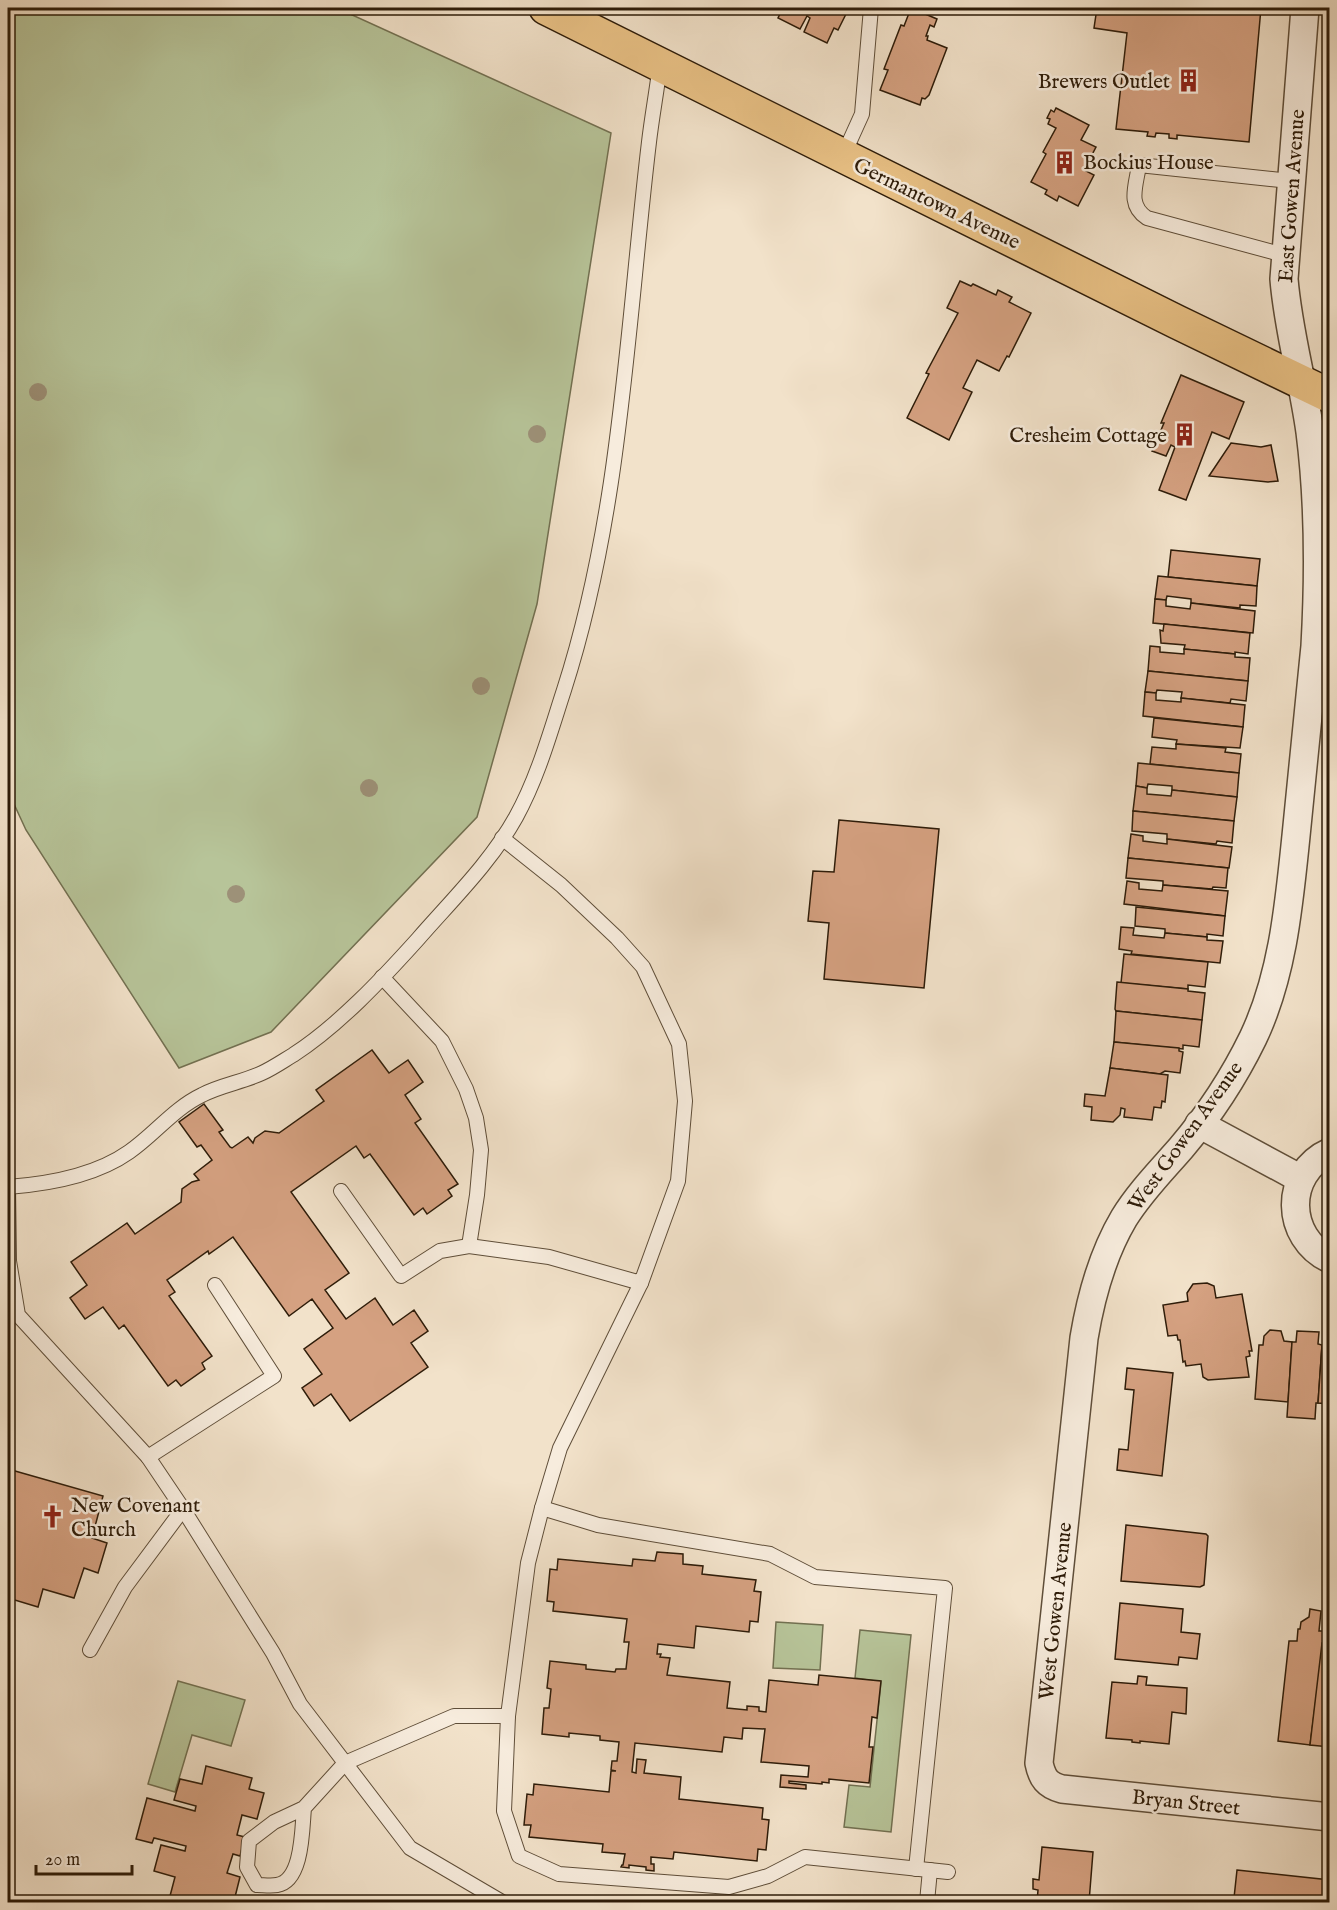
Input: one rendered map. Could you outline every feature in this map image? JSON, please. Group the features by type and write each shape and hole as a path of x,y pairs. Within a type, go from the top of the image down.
{"main road":[{"name":"Germantown Avenue","path":"546,8 1316,389"}],"street":[{"name":"East Gowen Avenue","path":"1305,8 1284,255 1286,302 1316,389"},
{"name":"West Gowen Avenue","path":"1045,1780 1039,1762 1083,1338 1099,1273 1124,1219 1141,1194 1199,1124 1226,1086 1254,1037 1267,1002 1285,934 1318,599 1314,473 1316,389"},
{"path":"1199,1124 1301,1179"},
{"path":"1329,1152 1311,1164 1301,1179 1295,1196 1295,1215 1301,1233 1312,1248 1329,1259"},
{"name":"Bryan Street","path":"1045,1780 1053,1786 1101,1794 1329,1817"}],"lane":[{"path":"843,156 862,114 871,8"},
{"path":"502,1902 410,1848 300,1704 273,1653 148,1457 13,1312 9,1261 8,1187 60,1180 108,1165 129,1152 185,1104 205,1093 264,1072 295,1054 354,1005 382,977 440,913 502,838 532,783 550,737 581,637 617,453 649,139 660,64"},
{"path":"1284,255 1147,218 1138,212 1133,201 1139,165 1290,181"},
{"path":"502,838 561,885 617,938 643,967 679,1044 685,1101 678,1181 641,1283 560,1448 528,1563 508,1716 504,1811 519,1856 559,1874 729,1887 768,1876 805,1857 948,1872"},
{"path":"382,977 442,1041 466,1089 476,1118 480,1150 477,1195 469,1246"},
{"path":"341,1191 401,1276 440,1251 469,1246 549,1257 641,1283"},
{"path":"148,1457 274,1376 215,1285"},
{"path":"542,1508 598,1525 770,1554 815,1577 945,1588 923,1869 927,1902"},
{"path":"90,1650 125,1587 183,1509"},
{"path":"304,1808 299,1855 292,1875 279,1886 257,1885 247,1867 249,1841 274,1822 304,1808 345,1763 454,1716 508,1716"}],"green space":[{"path":"8,8 337,8 611,133 537,604 477,817 271,1032 179,1068 26,830 8,791"},
{"path":"776,1622 823,1625 820,1670 773,1668"},
{"path":"860,1630 911,1635 891,1832 844,1827 849,1785 870,1787 881,1682 855,1678"},
{"path":"178,1681 245,1700 231,1746 192,1735 175,1792 148,1784"}],"building":[{"path":"783,8 849,8 838,30 834,28 827,43 804,32 810,18 807,16 800,29 778,18"},
{"path":"911,8 937,19 934,27 930,25 927,40 947,48 929,95 925,99 922,98 920,105 880,90 888,70 884,69 901,25 904,26"},
{"name":"Brewers Outlet","path":"1097,8 1261,8 1249,142 1177,135 1177,139 1169,138 1169,134 1156,133 1155,137 1147,136 1148,132 1116,129 1127,33 1094,28"},
{"name":"Bockius House","path":"1056,108 1089,125 1081,140 1096,147 1084,170 1094,175 1078,206 1059,196 1057,201 1045,194 1047,190 1031,182 1046,154 1043,152 1056,128 1048,124 1050,119 1047,118 1051,110 1054,112"},
{"path":"960,281 971,286 973,284 996,295 998,290 1012,297 1009,302 1031,313 1009,357 1007,356 999,371 977,360 963,388 972,392 949,440 907,418 929,374 926,373 958,313 947,308"},
{"name":"Cresheim Cottage","path":"1181,375 1244,402 1229,439 1212,432 1186,500 1159,490 1175,447 1171,445 1166,456 1152,451"},
{"path":"1231,443 1261,447 1271,445 1278,481 1209,476"},
{"path":"1171,550 1260,559 1257,586 1168,577"},
{"path":"1158,576 1257,586 1256,606 1240,605 1240,608 1191,603 1191,599 1167,596 1166,600 1155,599"},
{"path":"1155,599 1166,600 1166,606 1190,609 1191,603 1255,611 1253,633 1153,623"},
{"path":"1164,624 1250,633 1248,654 1184,649 1185,645 1161,643 1160,630 1163,631"},
{"path":"1150,646 1160,647 1160,652 1184,654 1184,649 1235,654 1235,657 1250,658 1248,681 1148,671"},
{"path":"1148,671 1248,681 1246,701 1231,699 1230,703 1181,698 1182,692 1157,690 1156,693 1145,692"},
{"path":"1145,692 1156,693 1156,700 1181,702 1181,698 1245,705 1243,727 1143,716"},
{"path":"1154,718 1243,727 1240,748 1176,744 1177,740 1152,737"},
{"path":"1176,744 1226,748 1225,752 1241,754 1239,773 1150,764 1152,747 1176,749"},
{"path":"1138,763 1239,773 1237,797 1172,790 1172,786 1148,784 1147,788 1136,786"},
{"path":"1136,786 1147,788 1147,794 1171,796 1172,790 1237,797 1234,821 1133,811"},
{"path":"1133,811 1234,821 1232,843 1217,841 1216,844 1167,839 1167,834 1132,831"},
{"path":"839,820 939,829 924,988 824,979 829,923 808,921 813,871 834,872"},
{"path":"1131,834 1143,836 1143,841 1167,844 1167,839 1232,847 1229,868 1128,858"},
{"path":"1128,858 1228,868 1226,888 1163,885 1163,881 1126,878"},
{"path":"1127,881 1139,883 1139,889 1162,891 1163,885 1228,891 1225,916 1124,904"},
{"path":"1136,907 1225,916 1223,936 1207,934 1207,937 1165,933 1165,929 1135,926"},
{"path":"1121,927 1134,928 1133,935 1164,938 1165,933 1223,941 1220,963 1131,954 1132,951 1119,949"},
{"path":"1124,954 1208,962 1205,987 1188,985 1188,989 1121,983"},
{"path":"1117,982 1188,989 1188,991 1205,993 1202,1020 1116,1011"},
{"path":"1116,1011 1202,1020 1199,1047 1183,1045 1183,1049 1114,1042"},
{"path":"1114,1042 1179,1048 1179,1051 1183,1052 1180,1073 1165,1071 1160,1074 1110,1068"},
{"path":"372,1050 389,1073 408,1060 423,1082 405,1095 421,1119 415,1123 458,1184 448,1190 452,1196 427,1214 423,1208 414,1215 370,1154 364,1158 356,1146 291,1192 349,1273 325,1290 346,1319 375,1298 393,1325 414,1310 428,1331 411,1343 428,1367 350,1421 331,1394 314,1406 302,1388 322,1374 304,1349 333,1328 312,1299 289,1316 233,1237 209,1254 208,1251 167,1280 175,1292 169,1296 212,1356 202,1363 205,1369 181,1386 176,1380 168,1386 124,1325 119,1329 103,1307 85,1319 70,1298 87,1285 71,1262 127,1223 135,1234 181,1202 182,1189 199,1180 194,1174 212,1160 201,1145 197,1147 179,1122 204,1104 223,1130 219,1132 230,1147 232,1148 248,1137 253,1143 255,1138 265,1131 279,1133 324,1101 316,1090"},
{"path":"1110,1068 1168,1075 1165,1102 1162,1101 1161,1108 1154,1107 1152,1120 1124,1117 1125,1109 1121,1108 1120,1115 1113,1122 1091,1120 1092,1107 1084,1106 1085,1094 1105,1096"},
{"path":"1207,1283 1214,1286 1216,1298 1242,1294 1252,1351 1249,1351 1250,1356 1246,1357 1249,1377 1208,1380 1203,1377 1201,1364 1186,1366 1185,1361 1183,1362 1180,1340 1177,1335 1168,1336 1163,1305 1188,1301 1187,1293 1193,1284"},
{"path":"1270,1330 1281,1331 1284,1341 1292,1342 1288,1402 1255,1399 1259,1345 1263,1345 1264,1336"},
{"path":"1297,1331 1319,1332 1318,1344 1322,1345 1315,1419 1287,1417 1292,1342 1296,1342"},
{"path":"1330,1341 1330,1404 1318,1403 1322,1345 1329,1345"},
{"path":"1127,1368 1173,1373 1162,1476 1117,1470 1119,1449 1128,1450 1134,1390 1125,1389"},
{"name":"New Covenant Church","path":"8,1469 103,1496 92,1538 107,1543 98,1573 84,1568 74,1598 43,1589 38,1607 8,1598"},
{"path":"1126,1525 1206,1534 1208,1536 1204,1585 1200,1587 1121,1581"},
{"path":"657,1552 683,1554 683,1564 703,1566 702,1574 756,1580 754,1591 761,1592 758,1622 750,1621 749,1632 696,1626 694,1648 658,1644 657,1654 661,1654 660,1657 670,1658 667,1675 730,1682 727,1708 747,1710 747,1706 759,1707 759,1711 766,1712 769,1680 818,1685 819,1675 881,1681 877,1718 872,1717 869,1747 873,1747 869,1783 829,1779 829,1783 822,1782 822,1784 789,1781 789,1783 806,1785 806,1789 780,1787 781,1775 808,1777 809,1766 761,1762 765,1729 743,1728 742,1739 724,1737 722,1752 635,1743 632,1772 636,1773 637,1759 646,1760 644,1773 681,1777 679,1799 763,1808 762,1819 769,1820 766,1850 758,1849 757,1861 674,1852 673,1859 651,1857 654,1871 646,1870 646,1867 629,1865 629,1868 621,1867 625,1854 602,1852 603,1844 529,1837 531,1825 524,1825 527,1794 533,1795 534,1784 609,1792 611,1771 616,1771 611,1770 612,1761 617,1761 619,1742 600,1740 600,1736 569,1733 569,1737 542,1734 544,1708 549,1708 551,1689 547,1688 550,1661 586,1665 586,1669 615,1672 616,1669 626,1669 629,1642 624,1642 627,1619 553,1611 554,1602 547,1601 550,1569 557,1570 558,1559 632,1566 633,1559 655,1561"},
{"path":"1120,1603 1183,1609 1181,1632 1200,1634 1197,1659 1179,1657 1178,1665 1115,1659"},
{"path":"1310,1609 1321,1611 1319,1631 1325,1631 1310,1745 1278,1741 1289,1641 1297,1641 1298,1629 1300,1629 1301,1622 1309,1617"},
{"path":"1322,1643 1330,1644 1330,1747 1310,1745"},
{"path":"1138,1676 1147,1677 1146,1685 1187,1688 1186,1714 1172,1712 1169,1744 1106,1738 1112,1682 1137,1684"},
{"path":"206,1766 252,1778 249,1789 264,1793 257,1819 242,1815 237,1835 245,1837 240,1856 233,1854 227,1873 240,1877 234,1901 217,1897 215,1902 195,1902 170,1896 175,1877 154,1871 161,1845 185,1851 186,1846 154,1838 152,1843 136,1839 147,1798 195,1811 196,1806 174,1800 180,1779 202,1784"},
{"path":"1042,1847 1093,1852 1089,1902 1037,1902 1038,1890 1033,1889 1033,1879 1039,1880"},
{"path":"1237,1870 1330,1880 1330,1902 1240,1902 1241,1898 1234,1898"}],"place":[{"name":"Brewers Outlet","path":"1188,81"},
{"name":"Bockius House","path":"1065,162"},
{"name":"Cresheim Cottage","path":"1185,435"},
{"name":"New Covenant Church","path":"53,1517"}]}
